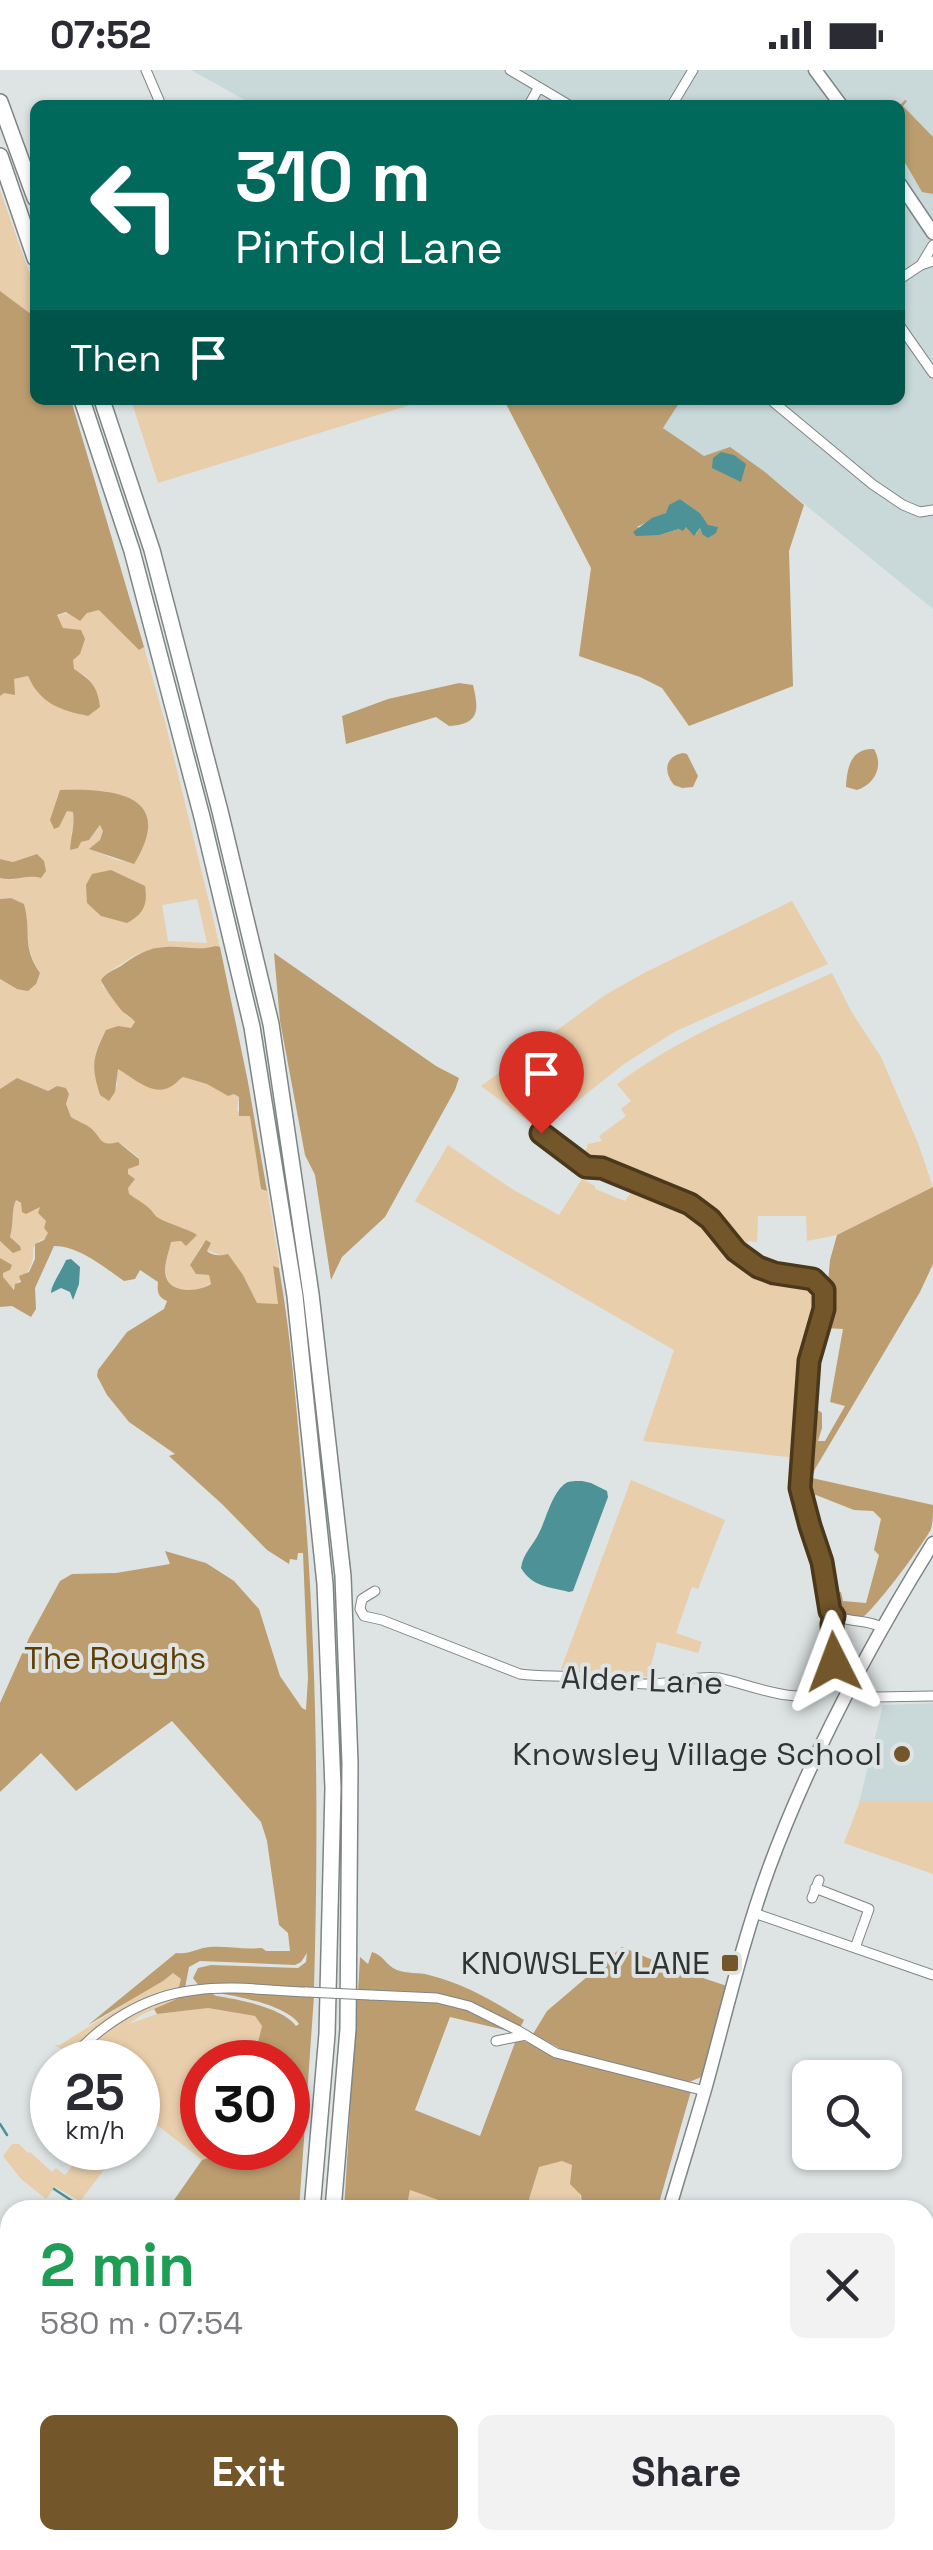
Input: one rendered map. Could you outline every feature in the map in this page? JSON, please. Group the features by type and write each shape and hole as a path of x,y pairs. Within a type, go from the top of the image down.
{"highway":[{"path":"0,102 30,184"},
{"path":"0,156 30,243"},
{"path":"84,405 132,551 252,1027 295,1296 325,1584 333,1788 327,2034 313,2200"},
{"path":"104,405 152,550 271,1024 312,1294 343,1576 350,1763 348,2029 334,2200"}],"main road":[{"path":"822,73 838,100"},
{"path":"905,191 933,233"},
{"path":"918,208 933,216"},
{"path":"672,2200 769,1868 800,1792 852,1685 933,1543"}],"street":[{"path":"146,70 159,100"},
{"path":"510,70 561,100"},
{"path":"675,100 693,70"},
{"path":"532,100 539,87"},
{"path":"921,264 933,245"},
{"path":"905,275 933,261"},
{"path":"905,333 933,374"},
{"path":"777,405 903,505 920,512 933,510"},
{"path":"538,1130 586,1167 602,1168 690,1204 710,1219 736,1251 758,1267 813,1279 824,1290 824,1309 809,1361 800,1488 822,1562 830,1611 834,1616 882,1627"},
{"name":"Alder Lane","path":"375,1591 361,1603 364,1616 400,1626 520,1674 655,1684 708,1678 808,1696 827,1686 834,1670 834,1616"},
{"path":"852,1685 876,1698 933,1696"},
{"path":"815,1889 880,1914"},
{"path":"854,1948 868,1910"},
{"path":"754,1913 933,1975"},
{"path":"91,2040 104,2027 140,2006 177,1994 213,1989 436,1998 469,2006 556,2053 704,2091"},
{"path":"496,2041 526,2035"}],"shaded area":[{"path":"191,70 933,70 933,609 730,448 704,456 662,427 677,405 905,405 905,100 245,100"},
{"path":"0,190 30,275 30,313 0,291"},
{"path":"133,405 410,405 158,483"},
{"path":"99,609 139,650 144,647 220,947 160,947 137,954 107,973 102,985 135,1024 131,1028 106,1030 101,1040 94,1062 100,1095 117,1086 117,1069 176,1081 183,1077 239,1097 237,1111 250,1115 261,1189 267,1188 279,1262 279,1268 273,1267 278,1304 256,1303 234,1265 202,1245 190,1265 196,1274 209,1275 211,1283 190,1290 171,1284 166,1265 171,1242 181,1241 185,1228 162,1220 128,1194 128,1169 139,1158 123,1145 100,1141 91,1128 71,1117 66,1088 57,1086 48,1091 17,1078 0,1089 0,979 17,989 40,973 29,946 27,917 11,898 0,899 0,878 11,880 27,875 37,854 13,862 0,859 0,696 14,679 28,676 54,702 88,716 87,677 73,669 63,628 56,616","holes":["60,790 107,791 134,863 90,849 100,840 101,825 89,840 81,842 71,833 75,823 73,811 67,811","197,899 207,943 168,941 162,905"]},
{"path":"792,901 828,964 676,1031 624,1064 547,1125 536,1127 481,1086 605,995"},
{"path":"832,973 881,1057 933,1187 837,1235 807,1241 806,1216 758,1216 757,1242 748,1241 746,1254 722,1225 694,1202 584,1155 588,1144 602,1141 599,1136 626,1116 621,1109 631,1101 617,1084 694,1036"},
{"path":"448,1145 512,1189 559,1215 582,1179 625,1201 636,1185 693,1209 712,1225 749,1270 814,1283 822,1307 805,1359 797,1458 643,1441 674,1350 415,1201"},
{"path":"16,1200 22,1205 41,1207 38,1213 46,1221 44,1228 49,1233 33,1248 30,1268 12,1290 2,1277 10,1270 0,1258 0,1241 13,1252 20,1246 10,1237"},
{"path":"631,1480 725,1520 698,1589 692,1587 676,1633 702,1642 698,1653 657,1642 648,1677 561,1669"},
{"name":"Knowsley Village School","path":"933,1703 933,1802 859,1803 883,1705"},
{"path":"860,1801 933,1801 933,1874 844,1843"},
{"path":"173,1973 181,1979 178,1990 162,1994 91,2040 68,2040"},
{"path":"180,1998 129,2024 157,2014 208,2008 255,2016 262,2026 258,2040 180,2040 180,2143 160,2127 160,2040 94,2040 155,2004"},
{"path":"12,2144 30,2152 30,2170 59,2170 65,2175 69,2170 104,2170 81,2200 55,2187 46,2199 21,2179 3,2156"},
{"path":"562,2161 573,2164 581,2200 530,2200 539,2166"},
{"path":"410,2190 441,2200 408,2200"}],"green space":[{"path":"905,108 933,137 933,194 922,192 905,163"},
{"path":"0,291 30,313 30,405 72,405 144,647 139,650 99,610 87,613 80,621 66,612 57,615 63,628 81,630 85,639 80,654 73,660 74,669 95,689 100,707 88,716 68,711 38,693 28,676 14,679 15,695 0,696"},
{"path":"507,405 678,405 663,428 704,456 730,447 804,505 789,551 793,686 689,726 662,688 579,656 591,568","holes":["680,499 700,513 708,526 717,527 702,534 700,528 696,534 686,527 660,535 637,527 666,513"]},
{"path":"459,683 473,685 475,694 475,714 467,722 449,726 436,717 346,744 342,716 388,699"},
{"path":"874,749 878,768 873,779 857,790 846,787 855,755"},
{"path":"683,753 698,776 693,787 674,785 668,775 669,761"},
{"path":"60,790 118,794 143,809 148,823 134,864 89,849 100,840 100,825 89,840 70,850 73,812 67,811 54,829 50,820"},
{"path":"37,854 46,871 41,878 0,878 0,859 13,862"},
{"path":"111,870 145,886 144,908 127,923 101,916 87,903 86,885 92,874"},
{"path":"11,898 24,904 29,947 40,973 28,991 0,979 0,899"},
{"path":"220,947 267,1191 261,1189 250,1116 239,1116 239,1097 183,1077 170,1087 156,1089 118,1069 115,1092 109,1101 100,1095 95,1077 94,1062 106,1030 118,1026 131,1028 135,1022 111,997 103,977 153,949"},
{"path":"274,953 459,1078 385,1217 342,1257 331,1280 315,1175 305,1155 280,1021"},
{"name":"The Roughs","path":"17,1078 48,1091 57,1086 66,1088 71,1117 92,1129 104,1143 118,1142 139,1159 139,1165 128,1169 135,1179 128,1188 129,1194 157,1217 197,1235 186,1246 181,1241 171,1242 165,1273 173,1286 193,1290 211,1284 209,1275 196,1274 190,1265 206,1240 211,1243 209,1253 228,1254 257,1303 278,1304 273,1266 279,1268 295,1396 311,1601 316,1795 314,1989 199,1986 193,1978 198,1968 211,1965 298,1968 306,1962 307,1953 295,1965 200,1961 189,1967 185,1988 178,1990 181,1979 173,1973 88,2025 176,1953 216,1947 290,1951 288,1933 279,1925 261,1822 172,1721 76,1791 41,1753 0,1792 0,1703 60,1581 72,1574 116,1573 170,1564 165,1551 206,1563 234,1581 259,1609 280,1676 306,1710 308,1678 303,1553 298,1553 297,1560 290,1559 289,1564 267,1550 169,1456 175,1454 129,1422 97,1376 127,1332 164,1309 167,1301 159,1294 158,1282 140,1270 135,1279 124,1281 82,1253 54,1246 35,1288 36,1309 31,1317 12,1306 0,1307 0,1258 12,1265 3,1277 14,1290 15,1284 21,1282 19,1276 29,1272 35,1259 35,1244 48,1233 44,1228 46,1221 38,1213 40,1207 26,1214 16,1200 10,1237 21,1250 13,1253 0,1241 0,1089"},
{"path":"933,1187 933,1264 812,1478 933,1505 931,1529 919,1548 875,1605 856,1618 837,1613 832,1596 841,1592 843,1601 866,1603 879,1555 874,1550 881,1519 873,1511 854,1510 816,1495 811,1498 827,1540 823,1545 819,1543 803,1487 808,1402 822,1413 818,1441 825,1441 845,1406 830,1402 843,1329 824,1328 830,1260 837,1235"},
{"path":"622,1947 727,1986 704,2076 689,2082 563,2050 533,2034 547,2011"},
{"path":"372,1952 397,1970 454,1983 524,2020 518,2026 477,2007 441,1997 358,1991 360,1957 368,1964"},
{"path":"218,1991 314,1996 310,2053 310,2040 258,2040 262,2026 255,2016 208,2008 157,2014 154,2009 188,1994 210,1992 271,2009 296,2026 299,2024 275,2008"},
{"path":"357,1999 437,2002 474,2010 517,2033 450,2017 415,2110 480,2136 516,2040 691,2091 660,2200 582,2200 570,2184 572,2165 562,2161 539,2167 530,2200 438,2200 410,2190 408,2200 345,2200"},
{"path":"195,2170 302,2170 300,2200 174,2200"}],"water":[{"path":"721,452 746,464 741,482 712,468 713,458"},
{"path":"680,499 700,513 708,525 718,527 716,533 708,538 700,528 694,536 686,527 683,531 636,536 633,532 666,513 669,505"},
{"path":"71,1259 80,1267 73,1300 70,1292 61,1288 51,1293 66,1260"},
{"path":"582,1481 607,1491 608,1497 573,1591 536,1583 521,1568 524,1558 561,1487 567,1482"}],"waterway":[{"path":"0,2124 7,2135"},
{"path":"54,2189 71,2200"}],"place":[{"name":"Knowsley Village School","path":"902,1754"},
{"name":"KNOWSLEY LANE","path":"730,1963"}],"route":[{"path":"541,1133 586,1167 602,1168 690,1204 710,1219 736,1251 758,1267 813,1279 824,1290 824,1309 809,1361 800,1488 834,1616 834,1662"}]}
